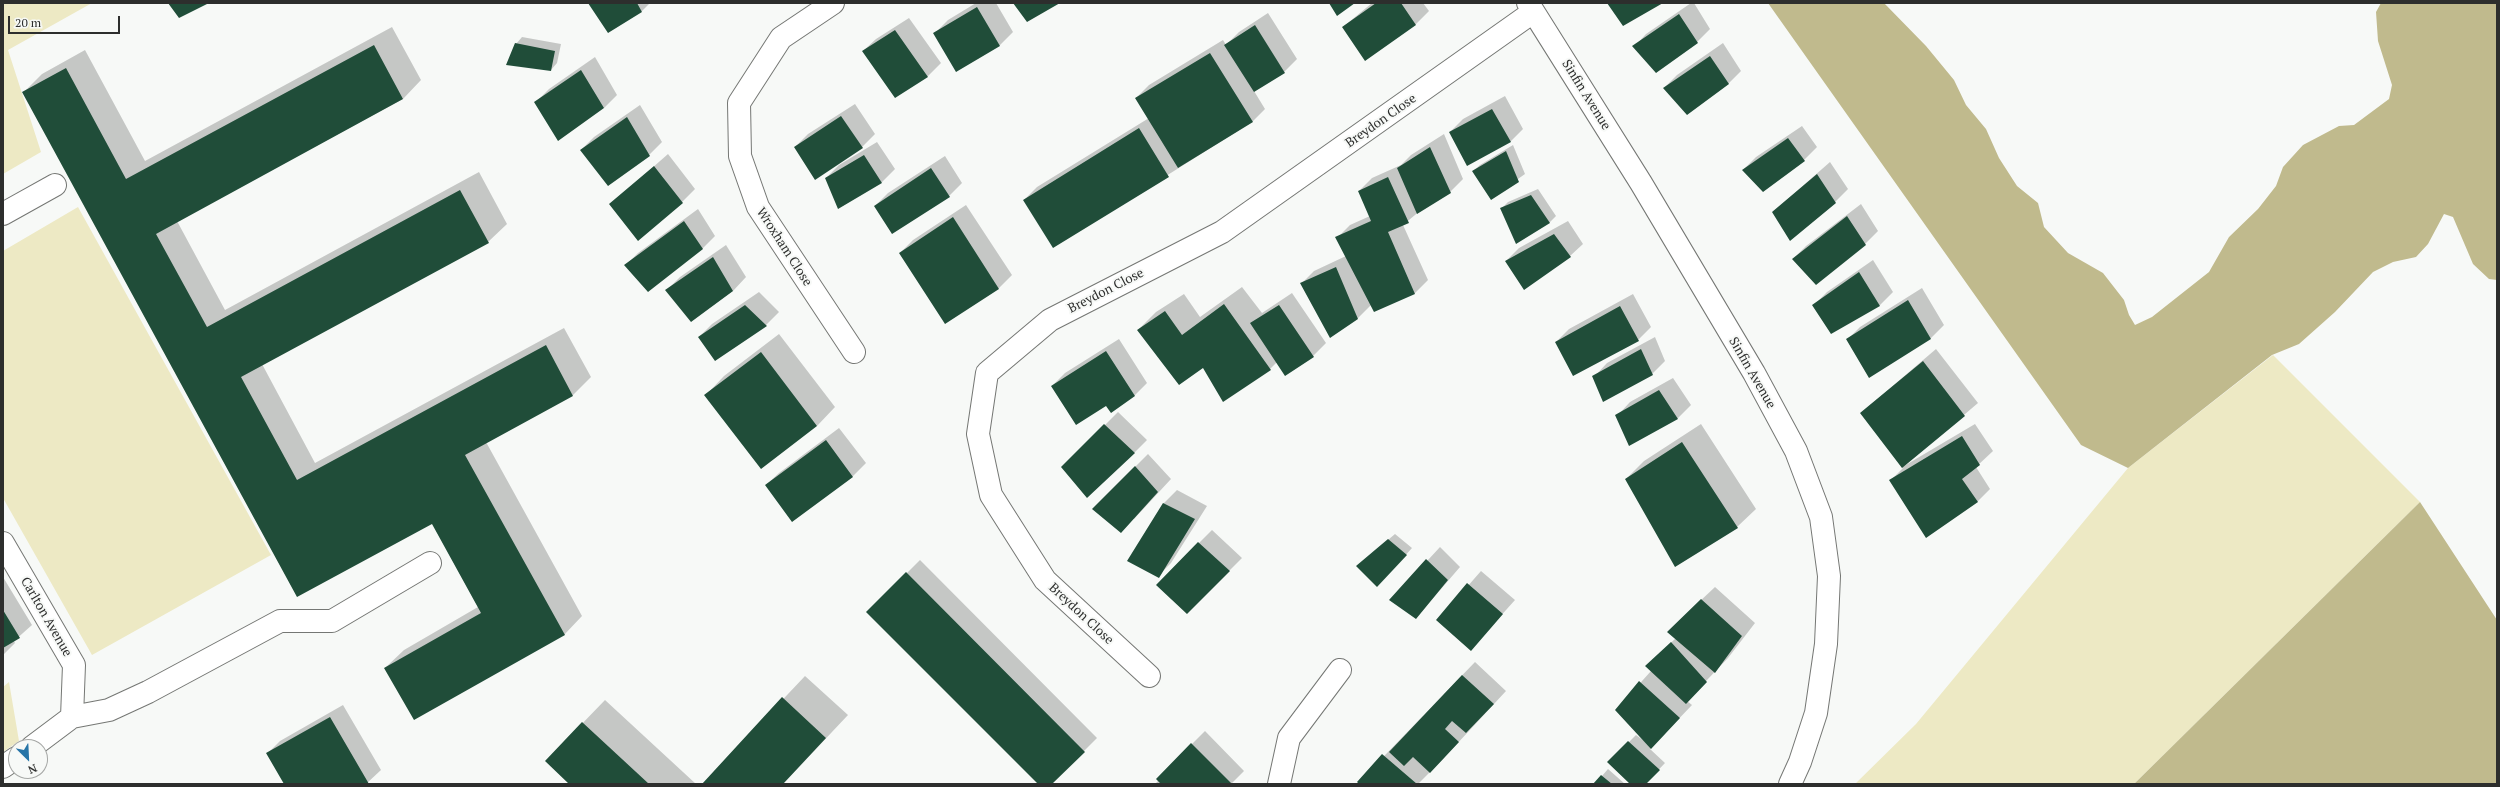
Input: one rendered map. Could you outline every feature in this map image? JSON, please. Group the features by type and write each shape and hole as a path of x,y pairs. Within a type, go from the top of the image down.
{"street":[{"name":"Wroxham Close","path":"833,3 781,38 739,103 740,156 758,207 854,352"},
{"name":"Breydon Close","path":"1148,676 1045,580 991,495 978,434 987,373 1050,320 1222,232 1531,7"},
{"name":"Sinfin Avenue","path":"1531,7 1642,183 1754,373 1796,452 1821,517 1829,576 1826,644 1816,713 1800,762 1790,784"},
{"path":"3,214 55,185"},
{"name":"Carlton Avenue","path":"3,543 74,665 72,717"},
{"path":"43,739 72,717 109,710 148,692 280,621 332,621 430,563"},
{"path":"1279,784 1289,738 1340,670"}],"shaded area":[{"path":"3,3 92,3 8,50 41,152 3,174"},
{"path":"1768,3 1884,3 1926,46 1954,80 1966,105 1986,129 1999,158 2017,186 2038,203 2044,227 2068,253 2103,273 2124,300 2129,315 2135,325 2152,317 2209,272 2229,237 2258,209 2276,186 2283,167 2303,145 2339,126 2354,125 2389,99 2392,85 2378,41 2376,12 2381,3 2497,3 2497,280 2489,279 2473,264 2453,217 2444,214 2428,244 2416,257 2393,262 2373,272 2335,312 2299,344 2272,355 2128,468 2081,445"},
{"path":"78,207 271,555 92,655 3,498 3,251"},
{"path":"2273,355 2420,502 2134,784 1855,784 1916,724 2128,468"},
{"path":"2420,502 2497,620 2497,784 2134,784"},
{"path":"9,682 19,739 8,739 8,749 3,752 3,687"}],"building":[{"path":"168,3 209,3 179,18"},
{"path":"588,3 637,3 642,12 608,33"},
{"path":"1013,3 1060,3 1027,22"},
{"path":"1329,3 1355,3 1337,16"},
{"path":"1376,3 1401,3 1416,25 1365,61 1342,27"},
{"path":"1607,3 1663,3 1623,26"},
{"path":"977,7 1000,46 956,72 933,33"},
{"path":"1679,14 1698,43 1656,73 1632,46"},
{"path":"1255,25 1285,73 1254,92 1224,45"},
{"path":"895,30 928,77 895,98 862,51"},
{"path":"515,43 555,51 551,71 506,65"},
{"path":"374,45 403,99 156,234 207,327 460,190 489,243 241,377 297,480 546,345 573,396 465,455 565,635 414,720 384,668 481,613 432,524 297,597 22,92 66,68 126,179"},
{"path":"1210,53 1253,122 1178,168 1135,98"},
{"path":"1710,56 1729,84 1687,115 1663,88"},
{"path":"581,70 604,108 558,141 534,102"},
{"path":"1492,109 1511,142 1467,166 1449,132"},
{"path":"841,116 863,148 815,180 794,147"},
{"path":"627,117 650,156 608,186 580,150"},
{"path":"1139,128 1169,177 1053,248 1023,200"},
{"path":"1788,138 1805,161 1763,192 1742,170"},
{"path":"1430,147 1451,193 1417,214 1397,168"},
{"path":"1506,151 1519,182 1491,200 1472,171"},
{"path":"864,155 882,183 838,209 825,178"},
{"path":"654,166 683,203 638,241 609,204"},
{"path":"931,168 950,197 892,234 874,206"},
{"path":"1817,174 1836,203 1790,241 1772,212"},
{"path":"1388,177 1409,223 1388,232 1415,294 1374,312 1335,237 1371,221 1358,191"},
{"path":"1531,195 1550,223 1516,244 1500,208"},
{"path":"1847,216 1866,245 1816,285 1792,259"},
{"path":"953,217 999,289 945,324 899,253"},
{"path":"684,221 703,249 648,292 624,265"},
{"path":"1554,234 1571,257 1524,290 1505,261"},
{"path":"713,257 733,291 691,322 665,290"},
{"path":"1336,267 1358,319 1330,338 1300,283"},
{"path":"1859,272 1880,306 1831,334 1812,305"},
{"path":"1908,300 1931,339 1869,378 1846,339"},
{"path":"1224,304 1271,370 1223,402 1203,368 1179,385 1137,330 1165,311 1182,335"},
{"path":"745,305 767,326 715,361 698,337"},
{"path":"1279,305 1314,357 1285,376 1250,323"},
{"path":"1620,306 1639,341 1573,376 1555,342"},
{"path":"1641,349 1653,375 1603,402 1592,376"},
{"path":"1106,351 1135,396 1111,413 1106,406 1076,425 1051,386"},
{"path":"761,352 817,426 761,469 704,395"},
{"path":"1923,361 1965,416 1902,468 1860,413"},
{"path":"1659,390 1678,419 1629,446 1615,415"},
{"path":"1104,424 1135,453 1087,498 1061,467"},
{"path":"1962,436 1980,465 1962,479 1978,502 1926,538 1889,480"},
{"path":"826,440 853,477 792,522 765,485"},
{"path":"1682,442 1738,528 1675,567 1625,479"},
{"path":"1135,466 1158,492 1121,533 1092,509"},
{"path":"1163,503 1195,519 1159,578 1127,561"},
{"path":"1388,539 1407,555 1377,587 1356,566"},
{"path":"1198,542 1230,571 1187,614 1156,585"},
{"path":"1426,559 1448,580 1416,619 1389,600"},
{"path":"906,572 1085,752 1052,784 1038,784 866,612"},
{"path":"1467,583 1503,614 1471,651 1436,620"},
{"path":"1701,599 1742,636 1715,673 1667,632"},
{"path":"3,610 20,638 3,648"},
{"path":"1671,642 1707,682 1686,704 1645,666"},
{"path":"1462,675 1494,704 1466,733 1452,721 1445,729 1459,742 1430,773 1413,757 1404,766 1389,752"},
{"path":"1639,681 1680,718 1651,749 1615,710"},
{"path":"782,697 826,738 783,784 702,784"},
{"path":"330,717 369,784 284,784 266,753"},
{"path":"582,722 649,784 569,784 545,761"},
{"path":"1628,741 1660,770 1646,784 1630,784 1607,762"},
{"path":"1191,743 1232,784 1161,784 1156,779"},
{"path":"1382,754 1417,784 1359,784 1357,782"},
{"path":"1601,775 1612,784 1593,784"}]}
